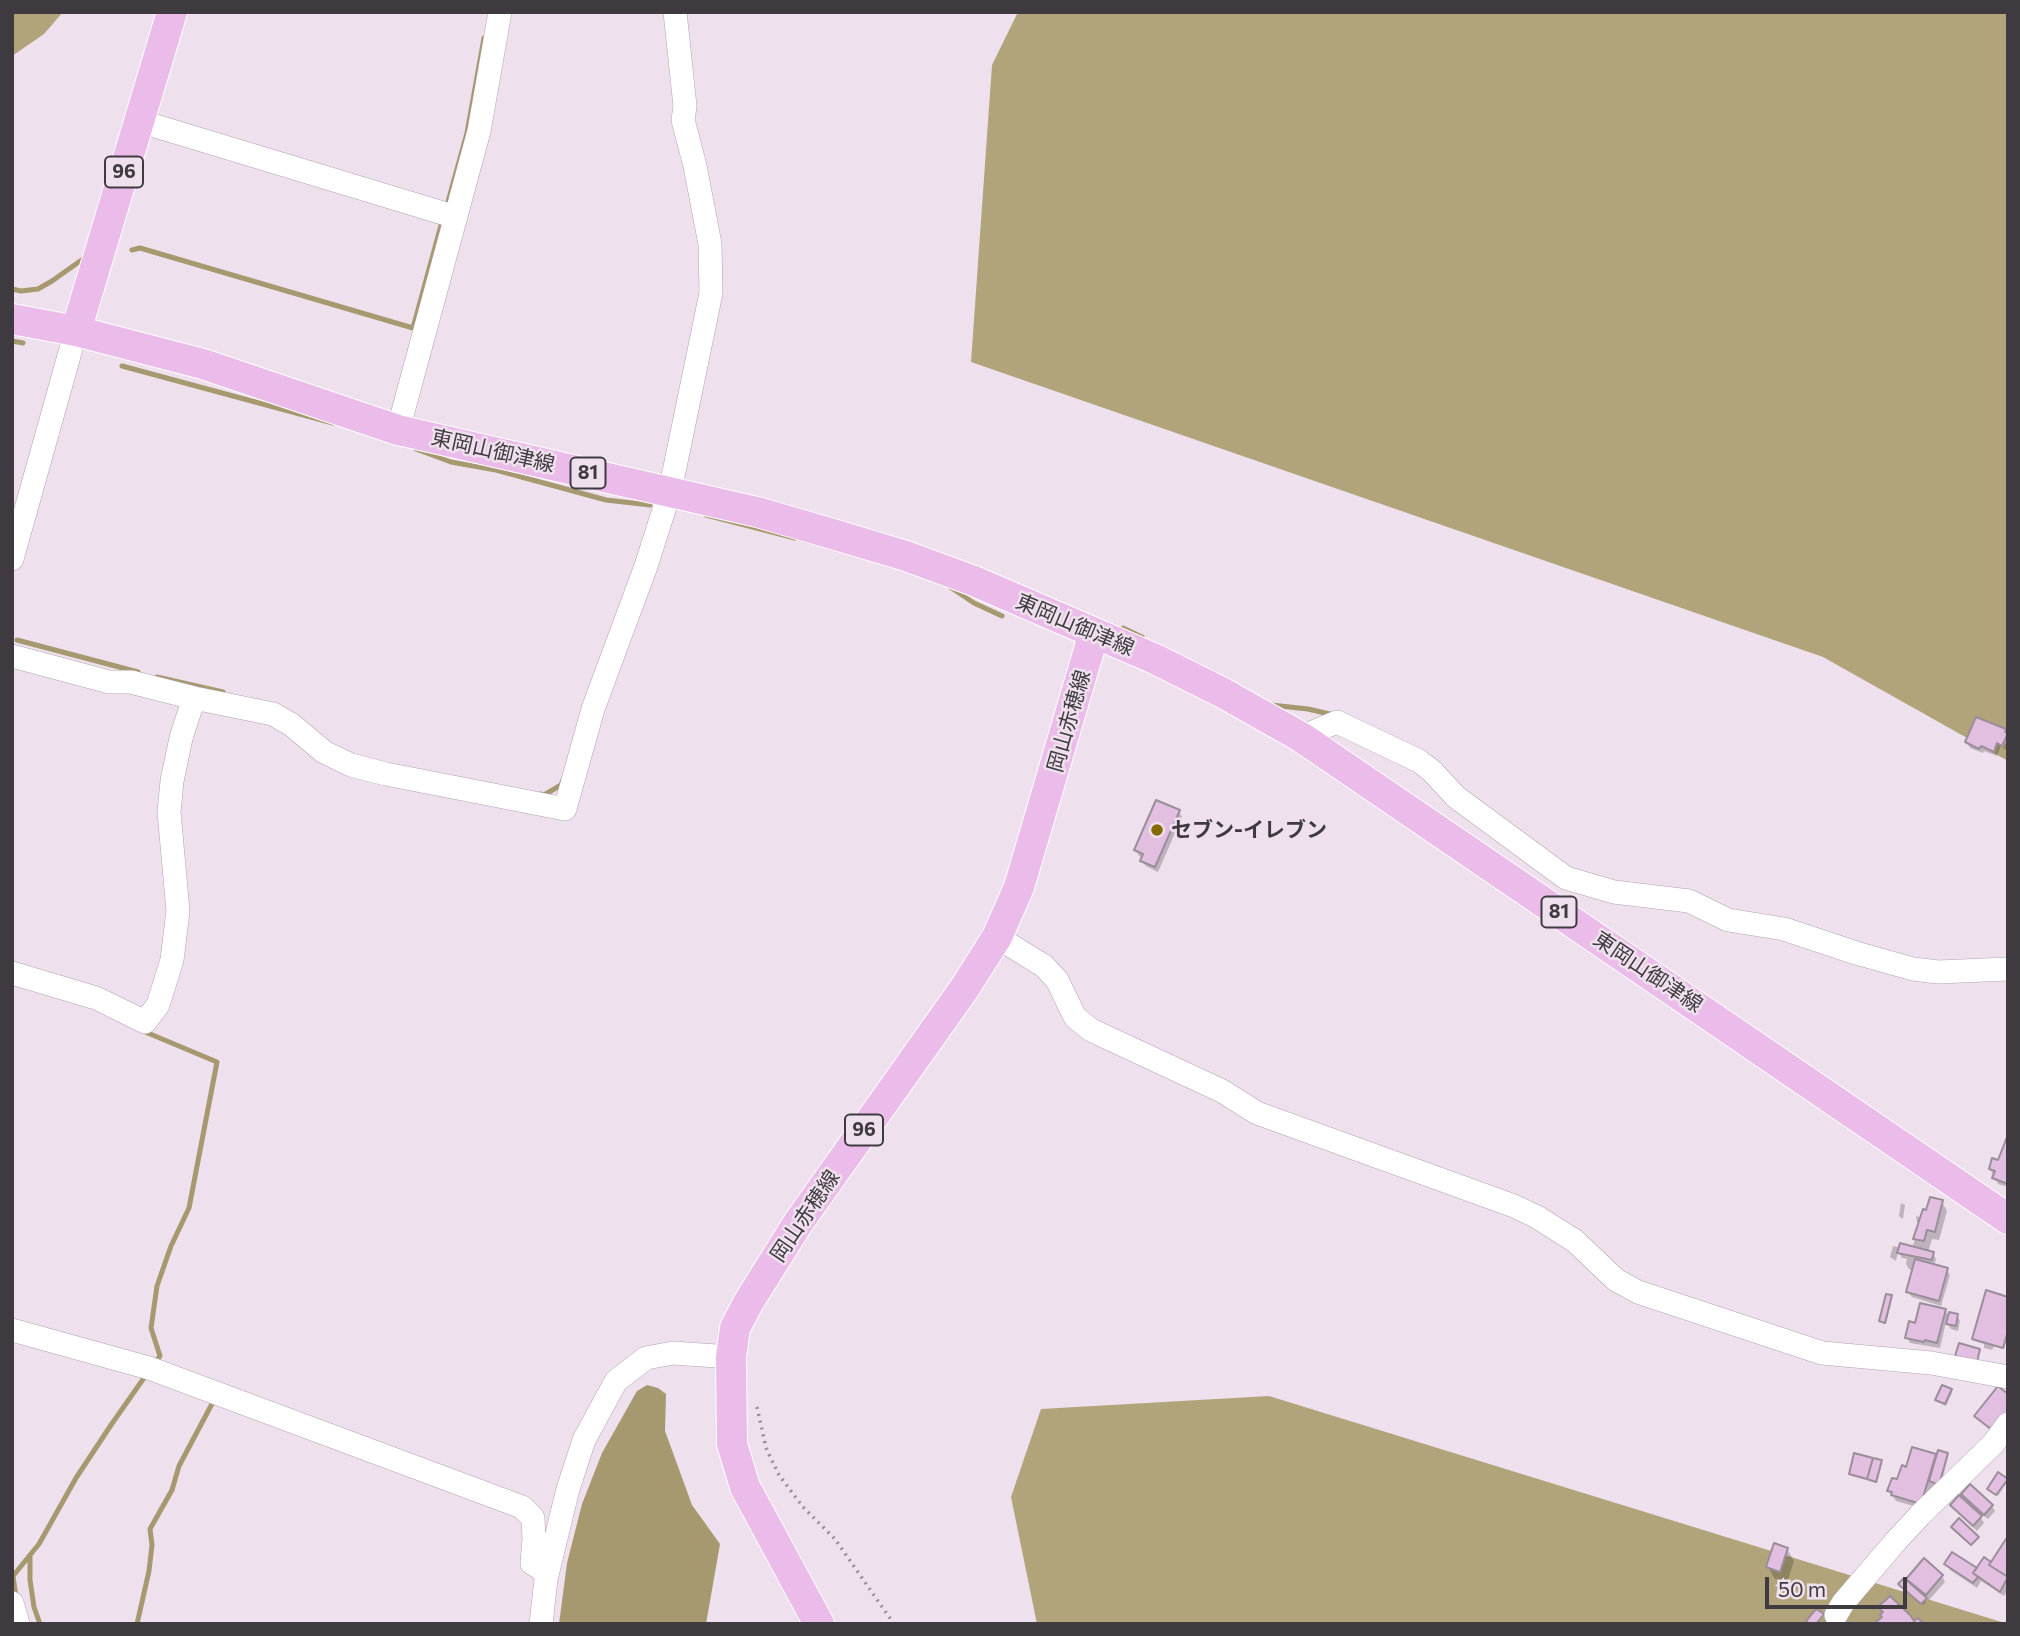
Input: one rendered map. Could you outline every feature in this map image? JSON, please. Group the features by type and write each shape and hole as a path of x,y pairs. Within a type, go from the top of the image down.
{"main road":[{"name":"96","path":"76,331 172,12"},
{"name":"東岡山御津線","path":"12,319 76,331 203,364 398,430 757,512 906,556 974,581 1155,659 1212,687 1301,737 2008,1219"},
{"name":"岡山赤穂線","path":"819,1624 745,1487 732,1444 731,1357 736,1328 748,1303 798,1223 964,989 997,937 1019,887 1094,633"}],"street":[{"path":"398,430 448,214 479,131 500,12"},
{"path":"12,656 109,682 131,682 273,714 292,725 324,752 351,765 565,809 593,709 646,566 670,491 711,293 710,244 683,120 685,106 675,12"},
{"path":"139,121 448,214"},
{"path":"12,559 76,331"},
{"path":"12,973 96,998 145,1022 158,1005 172,960 178,911 170,813 172,781 181,738 194,698"},
{"path":"1301,737 1337,722 1419,761 1456,797 1566,878 1614,891 1689,901 1728,920 1784,929 1856,954 1913,969 1938,972 2008,969"},
{"path":"997,937 1044,966 1057,980 1074,1017 1091,1030 1222,1091 1257,1113 1537,1216 1574,1241 1616,1280 1638,1292 1822,1353 1897,1359 2008,1377"},
{"path":"12,1330 150,1369 522,1507 533,1518 532,1563 547,1573"},
{"path":"541,1624 547,1573 568,1489 584,1440 616,1381 646,1358 673,1353 731,1357"},
{"path":"1836,1615 1843,1603 1896,1541 1993,1444 2008,1424"},
{"path":"12,1603 18,1624"}],"path":[{"path":"757,1398 766,1448 779,1475 803,1507 835,1539 894,1624"}],"shaded area":[{"path":"12,12 63,12 44,34 12,56"},
{"path":"1018,12 2008,12 2008,761 1823,657 971,362 992,65"},
{"path":"647,1385 666,1394 665,1431 692,1505 720,1544 706,1624 559,1624 567,1563 582,1504 602,1453 637,1391"},
{"path":"1269,1396 2008,1624 1037,1624 1011,1497 1041,1409"}],"building":[{"path":"1976,717 2006,729 2005,732 2008,733 2002,746 1997,743 1994,752 1965,742"},
{"name":"セブン-イレブン","path":"1156,800 1180,810 1155,867 1140,861 1143,854 1134,850"},
{"path":"2007,1137 2008,1184 1992,1178 1995,1171 1989,1169 1992,1158 1998,1160"},
{"path":"1930,1197 1943,1200 1935,1232 1927,1230 1924,1241 1913,1239 1923,1209 1926,1210"},
{"path":"1900,1243 1934,1252 1932,1260 1897,1253"},
{"path":"1915,1259 1948,1268 1939,1301 1906,1292"},
{"path":"1986,1290 2008,1297 2008,1331 2003,1348 1972,1339"},
{"path":"1886,1294 1892,1295 1885,1323 1879,1321"},
{"path":"1920,1303 1946,1309 1937,1343 1905,1338 1909,1321 1915,1323"},
{"path":"1949,1312 1958,1314 1956,1326 1946,1324"},
{"path":"1959,1343 1980,1349 1977,1362 1955,1356"},
{"path":"1942,1385 1952,1389 1945,1404 1935,1400"},
{"path":"1998,1386 2008,1394 2008,1411 1992,1430 1974,1416"},
{"path":"1912,1447 1936,1454 1921,1504 1891,1495 1892,1492 1887,1491 1892,1478 1897,1479 1902,1465 1906,1467"},
{"path":"1938,1450 1948,1453 1939,1485 1929,1481"},
{"path":"1854,1453 1873,1458 1867,1479 1849,1474"},
{"path":"1873,1458 1882,1460 1876,1482 1867,1479"},
{"path":"1998,1472 2008,1479 1996,1495 1987,1489"},
{"path":"1970,1484 1993,1505 1984,1515 1961,1494"},
{"path":"1959,1495 1982,1516 1973,1526 1950,1505"},
{"path":"1959,1518 1979,1537 1971,1545 1951,1527"},
{"path":"2008,1536 2008,1577 1989,1565"},
{"path":"1774,1543 1788,1548 1780,1572 1766,1567"},
{"path":"1952,1552 1977,1568 1973,1573 1978,1577 1973,1583 1944,1564"},
{"path":"1984,1557 1991,1562 1989,1565 2008,1577 2000,1592 1973,1573"},
{"path":"1924,1558 1943,1575 1926,1595 1906,1579"},
{"path":"1904,1578 1927,1598 1921,1604 1898,1584"},
{"path":"1890,1596 1914,1621 1918,1618 1924,1624 1878,1624 1876,1622 1883,1612 1878,1607"},
{"path":"1816,1609 1824,1614 1816,1624 1809,1624 1806,1621"}],"waterway":[{"path":"446,209 467,133 484,38"},
{"path":"132,250 140,248 413,328 443,218"},
{"path":"12,289 38,289 83,259"},
{"path":"12,341 23,343"},
{"path":"122,366 333,423"},
{"path":"416,449 451,462 496,470 606,500 650,505"},
{"path":"706,515 795,538"},
{"path":"950,587 974,603 1002,616"},
{"path":"1123,628 1142,637"},
{"path":"17,640 138,672"},
{"path":"157,677 223,692"},
{"path":"1271,705 1334,715"},
{"path":"540,794 544,795 561,785 563,780"},
{"path":"143,1031 217,1062 189,1208 171,1246 157,1286 151,1328 160,1356 154,1364"},
{"path":"16,1597 13,1576 39,1544 76,1478 146,1375"},
{"path":"137,1624 149,1571 152,1545 150,1529 172,1490 179,1466 214,1400"},
{"path":"30,1555 30,1580 40,1624"}],"place":[{"name":"セブン-イレブン","path":"1157,830"}]}
